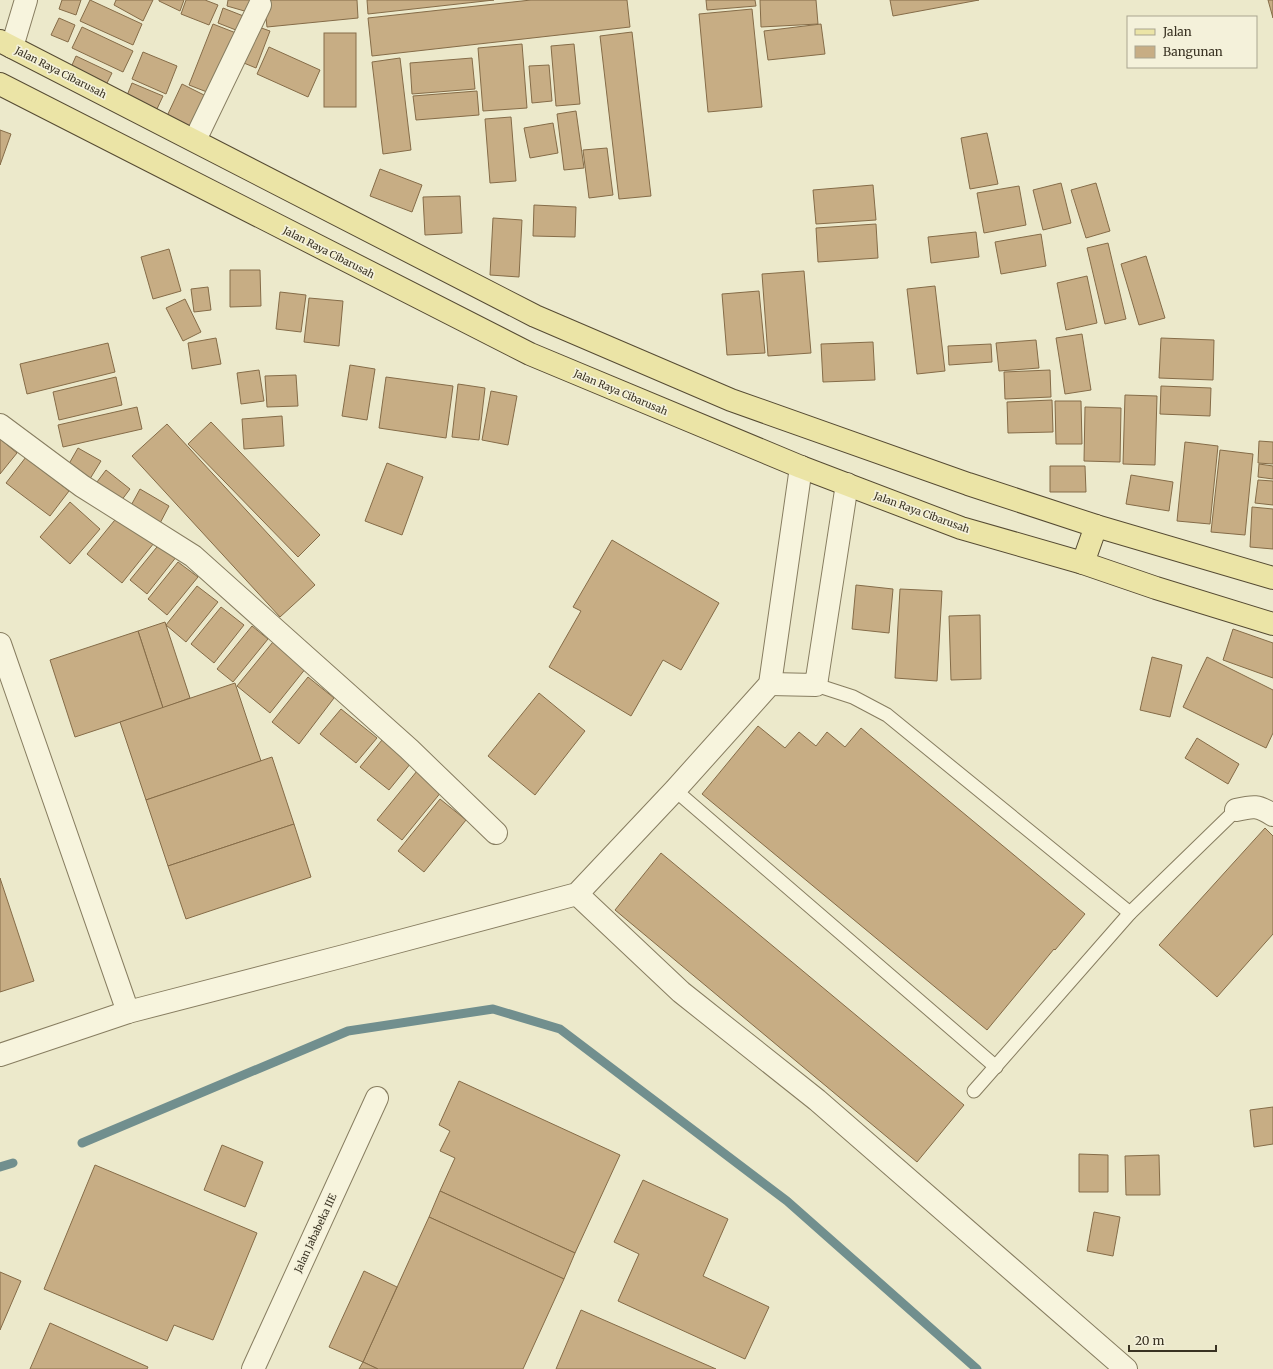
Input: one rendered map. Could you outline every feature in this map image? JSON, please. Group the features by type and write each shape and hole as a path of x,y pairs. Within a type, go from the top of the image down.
{"main road":[{"name":"Jalan Raya Cibarusah","path":"6,44 535,316 731,400 968,484 1096,526 1273,578"},
{"name":"Jalan Raya Cibarusah","path":"0,84 530,354 801,468 961,528 1083,563 1156,588 1273,624"},
{"path":"1083,563 1096,526"}],"street":[{"path":"6,44 26,0"},
{"path":"195,140 260,5"},
{"path":"0,425 82,486 193,556 409,749 496,833"},
{"path":"0,1055 128,1012 578,894 675,790 770,684 801,468"},
{"path":"770,684 816,684 847,484"},
{"path":"0,644 128,1012"},
{"path":"1236,810 1250,806 1262,808 1273,815"},
{"path":"578,894 681,992 817,1100 1126,1369"},
{"name":"Jalan Jababeka IIE","path":"253,1369 377,1098"}],"lane":[{"path":"816,684 853,697 887,715 1130,914"},
{"path":"675,790 996,1067"},
{"path":"974,1091 1130,914 1236,810"}],"building":[{"path":"62,0 81,0 76,15 59,9"},
{"path":"90,0 142,24 133,45 80,21"},
{"path":"116,0 153,0 143,21 114,5"},
{"path":"159,0 184,0 180,11"},
{"path":"186,0 205,0 218,5 209,25 181,14"},
{"path":"228,0 251,0 248,12 227,6"},
{"path":"264,0 357,0 358,18 267,27"},
{"path":"367,0 494,0 368,14"},
{"path":"531,0 627,0 630,27 372,56 368,18"},
{"path":"706,0 755,0 756,6 707,10"},
{"path":"760,0 816,0 818,24 761,27"},
{"path":"890,0 979,0 893,16"},
{"path":"1268,0 1273,0 1273,18"},
{"path":"223,8 246,17 241,32 218,23"},
{"path":"752,9 762,107 708,112 699,14"},
{"path":"59,18 75,25 68,42 51,35"},
{"path":"213,24 236,33 212,94 189,85"},
{"path":"821,24 825,54 768,60 764,31"},
{"path":"253,25 270,31 256,68 239,61"},
{"path":"82,27 133,51 123,72 72,48"},
{"path":"632,32 651,196 619,199 600,36"},
{"path":"324,33 356,33 356,107 324,107"},
{"path":"522,44 527,108 483,111 478,48"},
{"path":"574,44 580,104 556,106 551,46"},
{"path":"269,47 320,70 308,97 257,74"},
{"path":"143,52 177,66 166,94 132,79"},
{"path":"76,56 112,73 104,89 69,72"},
{"path":"400,58 411,150 383,154 372,62"},
{"path":"472,58 475,89 412,94 410,63"},
{"path":"549,65 552,101 532,103 529,66"},
{"path":"132,83 163,96 156,111 126,98"},
{"path":"182,84 206,96 191,128 167,116"},
{"path":"477,91 479,115 416,120 413,96"},
{"path":"576,111 584,168 564,170 557,114"},
{"path":"511,117 516,181 490,183 485,119"},
{"path":"553,123 558,153 530,158 524,128"},
{"path":"0,130 11,134 0,165"},
{"path":"987,133 998,184 970,189 961,138"},
{"path":"607,148 613,195 589,198 583,150"},
{"path":"380,169 422,185 412,212 370,196"},
{"path":"1061,183 1071,223 1043,230 1033,190"},
{"path":"1096,183 1110,231 1086,238 1071,190"},
{"path":"873,185 876,220 816,224 813,190"},
{"path":"1019,186 1026,225 984,233 977,193"},
{"path":"460,196 462,233 425,235 423,197"},
{"path":"534,205 576,207 575,237 533,236"},
{"path":"493,218 522,220 519,277 490,275"},
{"path":"876,224 878,258 818,262 816,228"},
{"path":"976,232 979,257 931,263 928,237"},
{"path":"1041,234 1046,266 1001,274 995,242"},
{"path":"1108,243 1126,319 1105,324 1087,248"},
{"path":"169,249 181,291 153,299 141,257"},
{"path":"1146,256 1165,318 1139,325 1121,264"},
{"path":"230,270 260,270 261,306 230,307"},
{"path":"804,271 811,353 768,356 762,274"},
{"path":"1087,276 1097,323 1066,330 1057,283"},
{"path":"935,286 945,371 917,374 907,289"},
{"path":"208,287 211,310 194,312 191,289"},
{"path":"759,291 765,353 727,355 722,294"},
{"path":"280,292 306,295 301,332 276,329"},
{"path":"309,298 343,301 339,346 304,342"},
{"path":"185,299 201,332 183,341 166,308"},
{"path":"1082,334 1091,390 1065,394 1056,338"},
{"path":"216,338 221,364 192,369 188,343"},
{"path":"1161,338 1214,340 1213,380 1159,378"},
{"path":"1036,340 1039,368 999,371 996,343"},
{"path":"873,342 875,380 823,382 821,344"},
{"path":"108,343 115,372 27,394 20,364"},
{"path":"991,344 992,362 949,365 948,346"},
{"path":"350,365 375,369 367,420 342,416"},
{"path":"259,370 264,401 241,404 237,373"},
{"path":"1050,370 1051,397 1005,399 1004,372"},
{"path":"296,375 298,406 267,407 265,376"},
{"path":"116,377 122,405 59,420 53,392"},
{"path":"386,377 453,386 446,438 379,428"},
{"path":"458,384 485,388 479,440 452,437"},
{"path":"1161,386 1211,388 1210,416 1160,414"},
{"path":"491,391 517,396 508,445 482,440"},
{"path":"1125,395 1157,396 1155,465 1123,464"},
{"path":"1052,400 1053,432 1008,433 1007,402"},
{"path":"1055,401 1081,401 1082,444 1056,444"},
{"path":"137,407 142,429 63,447 58,425"},
{"path":"1085,407 1121,408 1120,462 1084,461"},
{"path":"282,416 284,446 244,449 242,419"},
{"path":"211,422 320,535 298,557 188,444"},
{"path":"167,424 315,585 280,617 132,456"},
{"path":"0,439 17,453 0,474"},
{"path":"1259,441 1273,442 1273,464 1258,463"},
{"path":"1185,442 1218,446 1210,524 1177,521"},
{"path":"78,448 101,461 88,482 66,469"},
{"path":"1220,450 1253,454 1245,535 1211,532"},
{"path":"26,457 69,491 50,516 6,483"},
{"path":"387,463 423,477 402,535 365,521"},
{"path":"1259,464 1273,466 1273,479 1258,477"},
{"path":"1050,466 1085,466 1086,492 1050,492"},
{"path":"106,470 130,489 118,505 94,486"},
{"path":"1131,475 1173,482 1169,511 1126,504"},
{"path":"1258,480 1273,481 1273,505 1255,503"},
{"path":"140,489 169,506 158,527 128,511"},
{"path":"70,502 100,529 70,564 40,537"},
{"path":"1252,507 1273,509 1273,549 1250,547"},
{"path":"119,515 154,543 122,583 87,554"},
{"path":"612,540 719,603 681,670 663,660 631,716 549,667 581,611 573,607"},
{"path":"161,542 177,556 147,594 130,580"},
{"path":"178,562 198,577 167,615 148,599"},
{"path":"856,585 893,589 889,633 852,629"},
{"path":"197,586 218,602 186,642 166,625"},
{"path":"900,589 942,591 937,681 895,678"},
{"path":"221,607 244,625 214,663 191,644"},
{"path":"980,615 981,679 951,680 949,616"},
{"path":"165,622 190,698 163,708 138,631"},
{"path":"252,626 268,639 233,682 217,669"},
{"path":"1233,629 1273,643 1273,678 1223,660"},
{"path":"138,631 163,708 75,737 50,660"},
{"path":"277,637 310,663 270,713 237,686"},
{"path":"1152,657 1182,665 1170,717 1140,710"},
{"path":"1207,657 1273,690 1273,733 1266,748 1183,707"},
{"path":"308,677 334,698 299,744 272,722"},
{"path":"235,683 261,761 146,800 120,722"},
{"path":"539,693 585,731 535,795 488,756"},
{"path":"341,709 377,738 356,763 320,734"},
{"path":"758,726 785,748 799,732 816,746 827,732 845,747 861,728 1085,914 987,1030 702,794"},
{"path":"1197,738 1239,764 1228,784 1185,758"},
{"path":"382,740 411,763 389,790 360,767"},
{"path":"272,757 294,824 168,866 146,800"},
{"path":"417,771 442,791 402,840 377,820"},
{"path":"440,799 466,820 424,872 398,851"},
{"path":"294,824 311,877 186,919 168,866"},
{"path":"1265,828 1273,836 1273,934 1217,997 1159,945"},
{"path":"661,853 964,1105 917,1162 615,910"},
{"path":"0,878 34,981 0,992"},
{"path":"459,1081 620,1155 575,1253 440,1191 455,1158 440,1151 450,1131 439,1125"},
{"path":"1273,1107 1273,1144 1254,1147 1250,1110"},
{"path":"222,1145 263,1162 245,1207 204,1190"},
{"path":"1079,1154 1108,1155 1108,1192 1079,1192"},
{"path":"1159,1155 1160,1195 1126,1195 1125,1156"},
{"path":"95,1165 257,1233 213,1340 174,1325 167,1341 44,1289"},
{"path":"643,1180 728,1219 703,1276 769,1307 745,1359 618,1301 639,1254 614,1242"},
{"path":"440,1191 575,1253 564,1279 429,1217"},
{"path":"1094,1212 1120,1217 1113,1256 1087,1251"},
{"path":"429,1217 564,1279 523,1369 378,1369 363,1362"},
{"path":"364,1271 397,1287 363,1362 329,1347"},
{"path":"0,1272 21,1281 0,1330"},
{"path":"581,1310 716,1369 556,1369"},
{"path":"50,1323 148,1367 147,1369 30,1369"},
{"path":"363,1362 378,1369 359,1369"}],"waterway":[{"path":"82,1143 348,1031 493,1009 560,1029 787,1201 977,1369"},
{"path":"0,1167 13,1163"}]}
